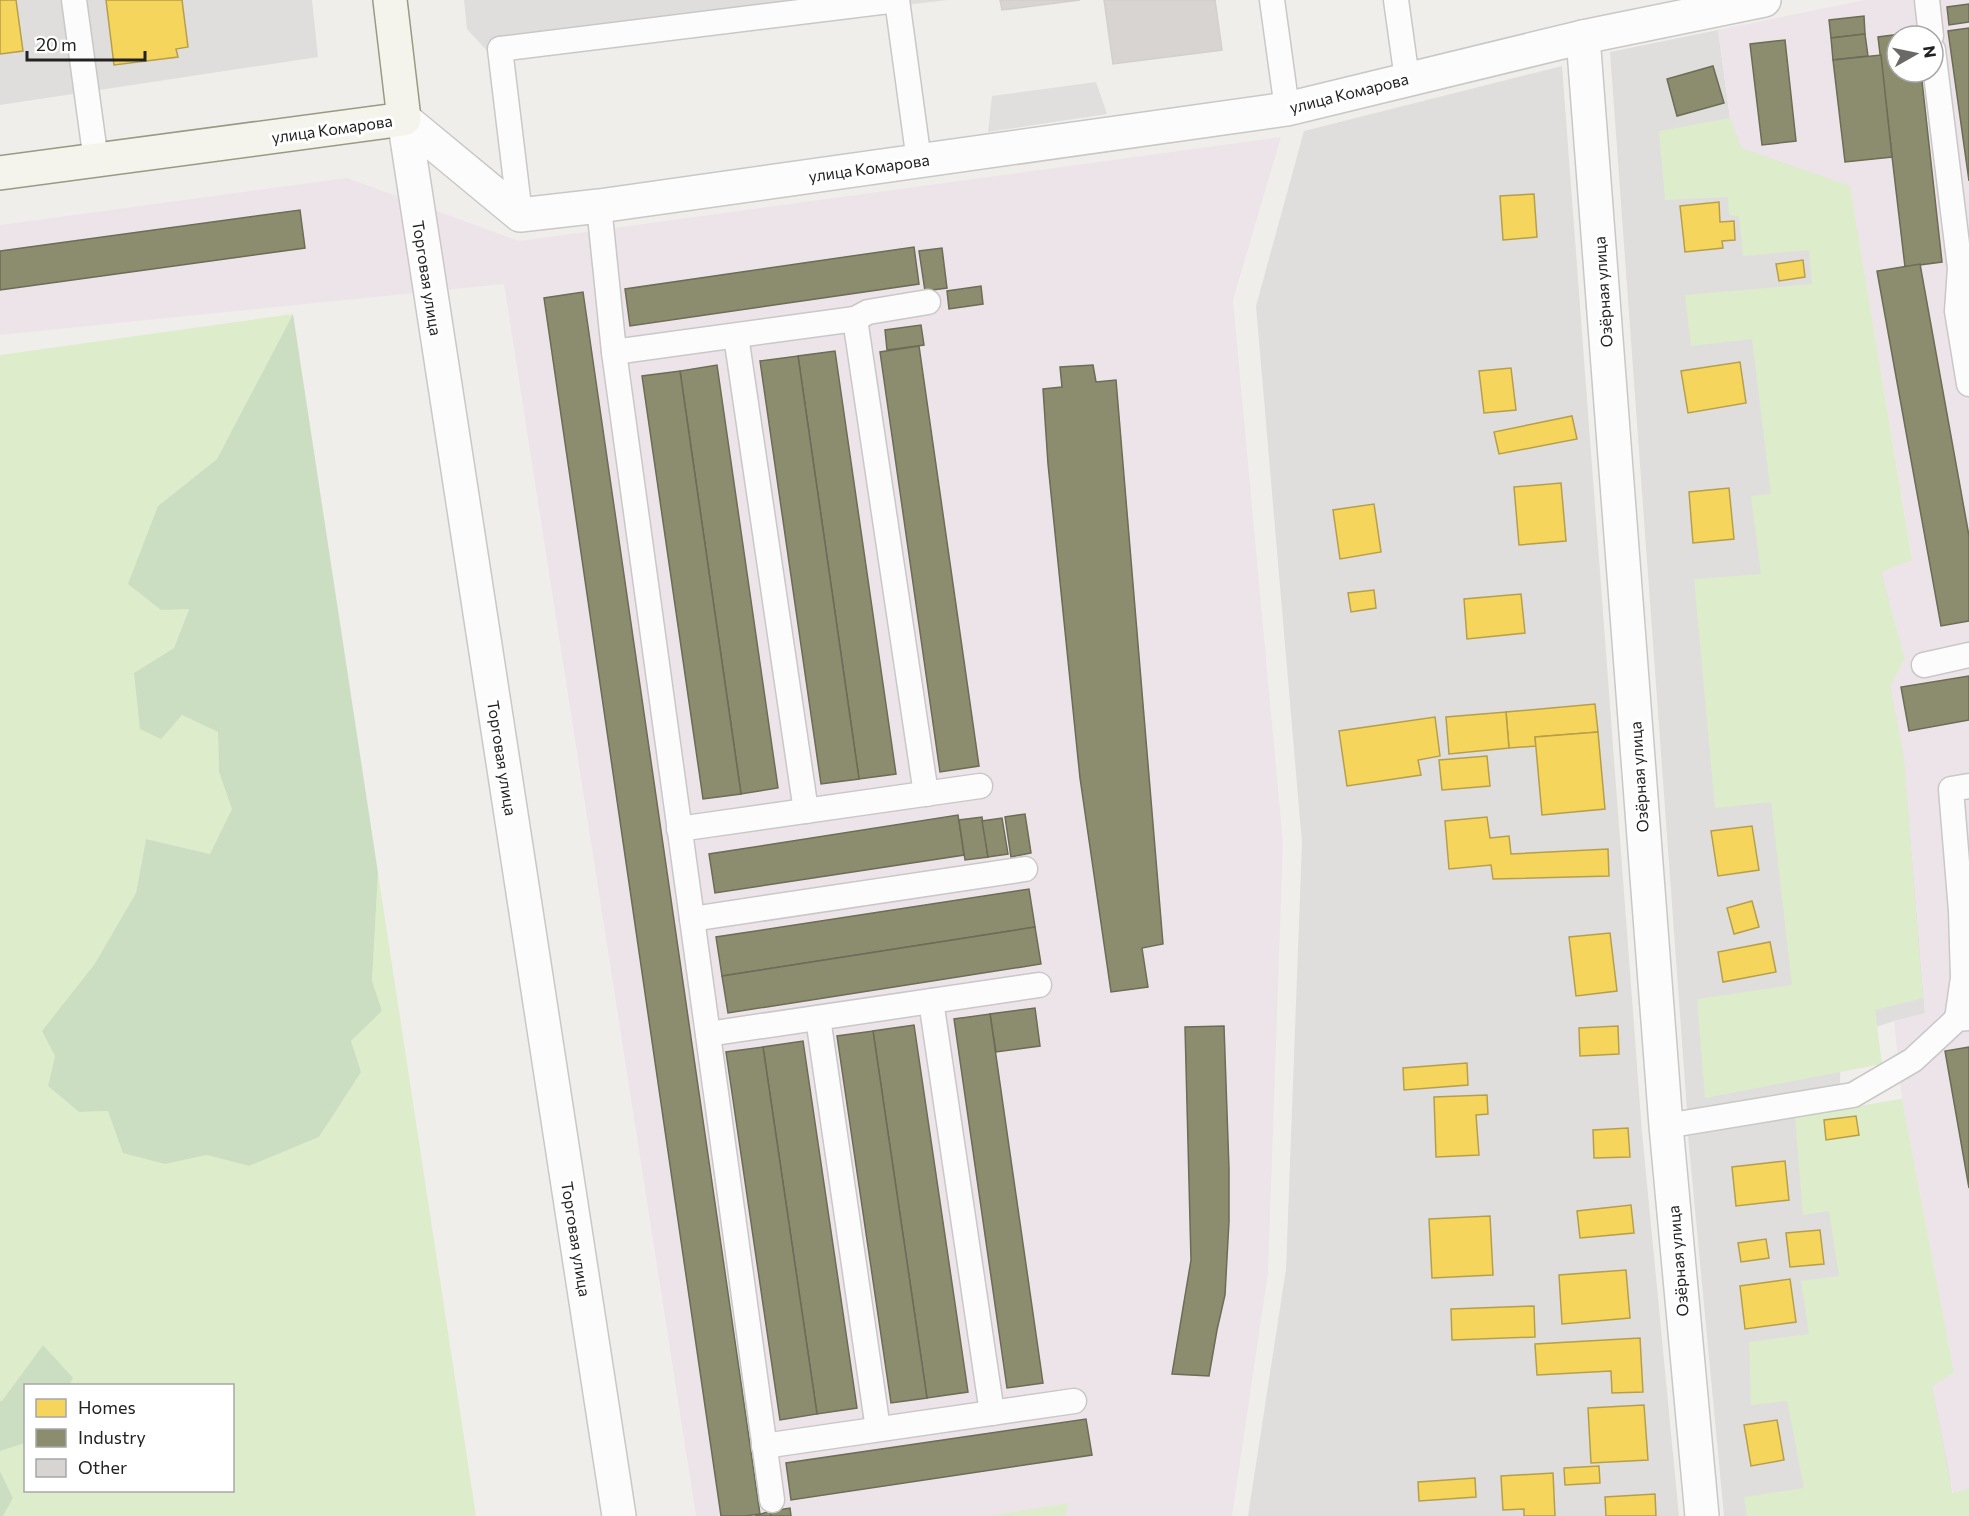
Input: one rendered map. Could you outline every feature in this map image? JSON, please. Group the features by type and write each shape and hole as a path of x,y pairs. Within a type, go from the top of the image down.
{"street":[{"name":"Торговая улица","path":"390,0 404,119 619,1516"},
{"name":"улица Комарова","path":"0,173 404,119 520,215 599,206 1287,109 1583,37 1747,2"},
{"name":"Озёрная улица","path":"1583,37 1666,1126 1702,1516"}],"lane":[{"path":"74,0 96,161"},
{"path":"520,215 500,49 897,0 919,161"},
{"path":"1272,0 1287,109"},
{"path":"1396,0 1407,79"},
{"path":"1927,0 1930,24"},
{"path":"1937,84 1960,268 1957,311 1969,384"},
{"path":"599,206 614,352 772,1500"},
{"path":"614,352 855,319 868,312 928,302"},
{"path":"855,319 926,794"},
{"path":"736,336 806,811"},
{"path":"1924,665 1969,655"},
{"path":"679,829 980,786"},
{"path":"1666,1126 1853,1095 1913,1060 1963,1018 1965,900 1951,789 1969,786"},
{"path":"692,919 1025,869"},
{"path":"708,1034 1039,985"},
{"path":"931,1001 992,1413"},
{"path":"818,1018 878,1429"},
{"path":"764,1446 1074,1401"}],"shaded area":[{"path":"0,0 312,0 318,57 0,105"},
{"path":"464,0 947,0 491,55 467,29"},
{"path":"1864,0 1969,0 1969,1489 1953,1493 1932,1386 1954,1373 1902,1099 1894,1021 1925,1013 1904,758 1890,686 1905,659 1881,572 1912,559 1850,186 1741,148 1730,118 1718,30"},
{"path":"1718,30 1730,118 1850,186 1904,758 1925,1014 1894,1021 1841,1039 1840,1085 1687,1111 1610,52"},
{"path":"1562,66 1642,1132 1679,1516 1248,1516 1286,1269 1302,843 1256,306 1304,131"},
{"path":"1096,82 1107,114 988,132 992,96"},
{"path":"1281,137 1233,300 1283,843 1268,1273 1232,1516 696,1516 504,284 0,335 0,225 347,178 519,241"},
{"path":"1902,1099 1952,1493 1969,1489 1969,1516 1724,1516 1688,1136"}],"green space":[{"path":"1730,118 1741,148 1850,186 1912,560 1881,572 1905,659 1890,686 1904,758 1923,998 1875,1010 1882,1064 1705,1098 1697,999 1792,985 1771,802 1715,808 1694,579 1761,574 1751,496 1771,494 1752,339 1691,346 1685,295 1812,284 1809,250 1743,256 1739,216 1729,215 1728,197 1665,200 1659,131"},
{"path":"293,314 217,459 158,506 189,608 174,648 134,673 182,715 218,732 219,772 233,809 210,854 146,839 136,893 94,965 55,1056 48,1086 79,1112 108,1111 165,1164 207,1155 249,1166 319,1137 360,1072 351,1041 382,1011 372,982 378,873 476,1516 3,1516 13,1498 0,1471 0,1451 24,1443 24,1492 234,1492 234,1384 69,1384 72,1378 43,1345 0,1401 0,355"},
{"path":"293,314 378,873 372,981 382,1011 351,1041 361,1072 319,1137 249,1166 207,1155 165,1164 123,1153 108,1111 79,1112 48,1086 55,1056 42,1031 94,965 136,893 146,839 210,854 232,809 219,772 218,732 182,715 161,739 140,729 134,673 174,648 189,609 161,610 128,584 158,506 217,459"},
{"path":"1902,1099 1954,1373 1932,1386 1952,1493 1969,1489 1969,1516 1747,1516 1744,1497 1804,1488 1787,1401 1751,1405 1749,1342 1809,1334 1801,1281 1839,1276 1829,1211 1803,1215 1795,1117"},
{"path":"43,1345 73,1378 70,1384 24,1384 24,1443 0,1451 0,1401"},
{"path":"0,1471 13,1498 3,1516 0,1516"},
{"path":"1069,1503 1065,1516 989,1516"}],"building: Homes":[{"path":"0,0 16,0 23,51 0,54"},
{"path":"106,0 182,0 188,47 176,49 178,57 114,65"},
{"path":"1534,194 1537,237 1503,240 1500,196"},
{"path":"1719,202 1720,222 1734,221 1735,240 1722,241 1723,248 1685,252 1680,206"},
{"path":"1803,260 1805,277 1779,281 1776,264"},
{"path":"1740,362 1746,403 1688,413 1681,371"},
{"path":"1511,368 1516,410 1484,413 1479,371"},
{"path":"1572,416 1577,439 1499,454 1494,432"},
{"path":"1561,483 1566,541 1519,545 1514,487"},
{"path":"1729,488 1734,539 1693,543 1689,492"},
{"path":"1374,504 1381,552 1340,559 1333,510"},
{"path":"1374,590 1376,608 1351,612 1348,593"},
{"path":"1521,594 1525,633 1467,639 1464,599"},
{"path":"1595,704 1598,732 1535,737 1536,746 1509,748 1506,712"},
{"path":"1506,712 1509,748 1449,754 1446,717"},
{"path":"1435,717 1440,756 1418,760 1421,775 1347,786 1339,731"},
{"path":"1598,732 1605,809 1542,815 1535,737"},
{"path":"1487,756 1490,786 1442,790 1439,760"},
{"path":"1487,817 1490,838 1509,836 1511,854 1608,849 1609,876 1493,879 1491,865 1449,869 1445,821"},
{"path":"1752,826 1759,870 1718,876 1711,831"},
{"path":"1752,901 1759,927 1734,934 1727,908"},
{"path":"1610,933 1617,991 1576,996 1569,937"},
{"path":"1770,942 1776,972 1723,982 1718,952"},
{"path":"1618,1026 1619,1054 1580,1056 1579,1028"},
{"path":"1467,1063 1468,1085 1404,1090 1403,1068"},
{"path":"1487,1095 1488,1114 1476,1115 1479,1155 1436,1157 1434,1097"},
{"path":"1856,1116 1859,1135 1826,1140 1824,1120"},
{"path":"1628,1128 1630,1157 1594,1158 1593,1130"},
{"path":"1785,1161 1789,1200 1736,1206 1732,1167"},
{"path":"1631,1205 1634,1233 1580,1238 1577,1211"},
{"path":"1490,1216 1493,1275 1432,1278 1429,1219"},
{"path":"1820,1230 1824,1264 1790,1267 1786,1233"},
{"path":"1766,1239 1769,1258 1741,1262 1738,1243"},
{"path":"1626,1270 1630,1318 1562,1324 1559,1275"},
{"path":"1790,1279 1796,1322 1745,1329 1740,1286"},
{"path":"1534,1306 1535,1337 1452,1340 1451,1309"},
{"path":"1640,1338 1643,1392 1612,1393 1611,1371 1537,1375 1535,1344"},
{"path":"1644,1405 1648,1460 1591,1463 1588,1408"},
{"path":"1777,1420 1784,1460 1751,1466 1744,1425"},
{"path":"1599,1466 1600,1483 1565,1485 1564,1468"},
{"path":"1553,1473 1555,1516 1524,1516 1524,1509 1503,1510 1501,1476"},
{"path":"1475,1478 1476,1497 1419,1501 1418,1482"},
{"path":"1655,1494 1656,1516 1606,1516 1605,1497"}],"building: Industry":[{"path":"1969,4 1969,22 1949,25 1947,7"},
{"path":"1864,16 1865,34 1831,38 1829,20"},
{"path":"1969,28 1969,181 1948,31"},
{"path":"1865,34 1868,56 1833,60 1831,38"},
{"path":"1885,36 1885,84 1922,84 1942,262 1905,267 1878,37"},
{"path":"1785,40 1796,141 1762,145 1750,44"},
{"path":"1881,55 1892,157 1845,162 1833,60"},
{"path":"1713,66 1724,103 1677,116 1667,79"},
{"path":"300,210 305,248 0,290 0,251"},
{"path":"914,247 919,284 630,326 625,289"},
{"path":"942,248 947,288 925,291 919,251"},
{"path":"1920,264 1969,536 1969,621 1941,626 1877,271"},
{"path":"981,286 983,304 949,309 947,291"},
{"path":"583,292 760,1514 721,1516 544,298"},
{"path":"921,325 924,345 887,350 885,330"},
{"path":"919,346 979,766 940,772 880,352"},
{"path":"835,351 896,774 859,779 798,356"},
{"path":"798,356 859,779 821,784 760,361"},
{"path":"717,365 778,788 741,794 680,371"},
{"path":"1093,365 1096,382 1116,380 1163,944 1142,948 1148,987 1111,992 1080,778 1048,464 1043,389 1062,387 1060,367"},
{"path":"680,371 741,794 703,799 642,376"},
{"path":"1969,676 1969,720 1909,731 1901,687"},
{"path":"1025,814 1031,853 1011,857 1005,817"},
{"path":"958,815 964,855 715,893 709,854"},
{"path":"982,817 988,857 965,860 959,820"},
{"path":"1002,818 1008,854 988,857 982,821"},
{"path":"1029,889 1035,927 722,976 716,937"},
{"path":"1035,927 1041,964 728,1013 722,976"},
{"path":"1035,1008 1040,1046 996,1052 990,1014"},
{"path":"990,1014 1043,1383 1007,1388 954,1019"},
{"path":"914,1025 968,1392 927,1398 873,1031"},
{"path":"1224,1026 1229,1169 1225,1295 1209,1376 1172,1374 1191,1260 1185,1027"},
{"path":"873,1031 927,1398 891,1403 837,1036"},
{"path":"803,1041 857,1408 817,1414 763,1047"},
{"path":"763,1047 817,1414 780,1420 726,1052"},
{"path":"1969,1047 1969,1188 1945,1051"},
{"path":"1086,1419 1092,1455 791,1500 786,1463"},
{"path":"790,1508 791,1516 771,1516 770,1511"},
{"path":"770,1511 771,1516 755,1516"}],"building: Other":[{"path":"1000,0 1080,0 1002,10"},
{"path":"1104,0 1215,0 1222,50 1113,64"}]}
